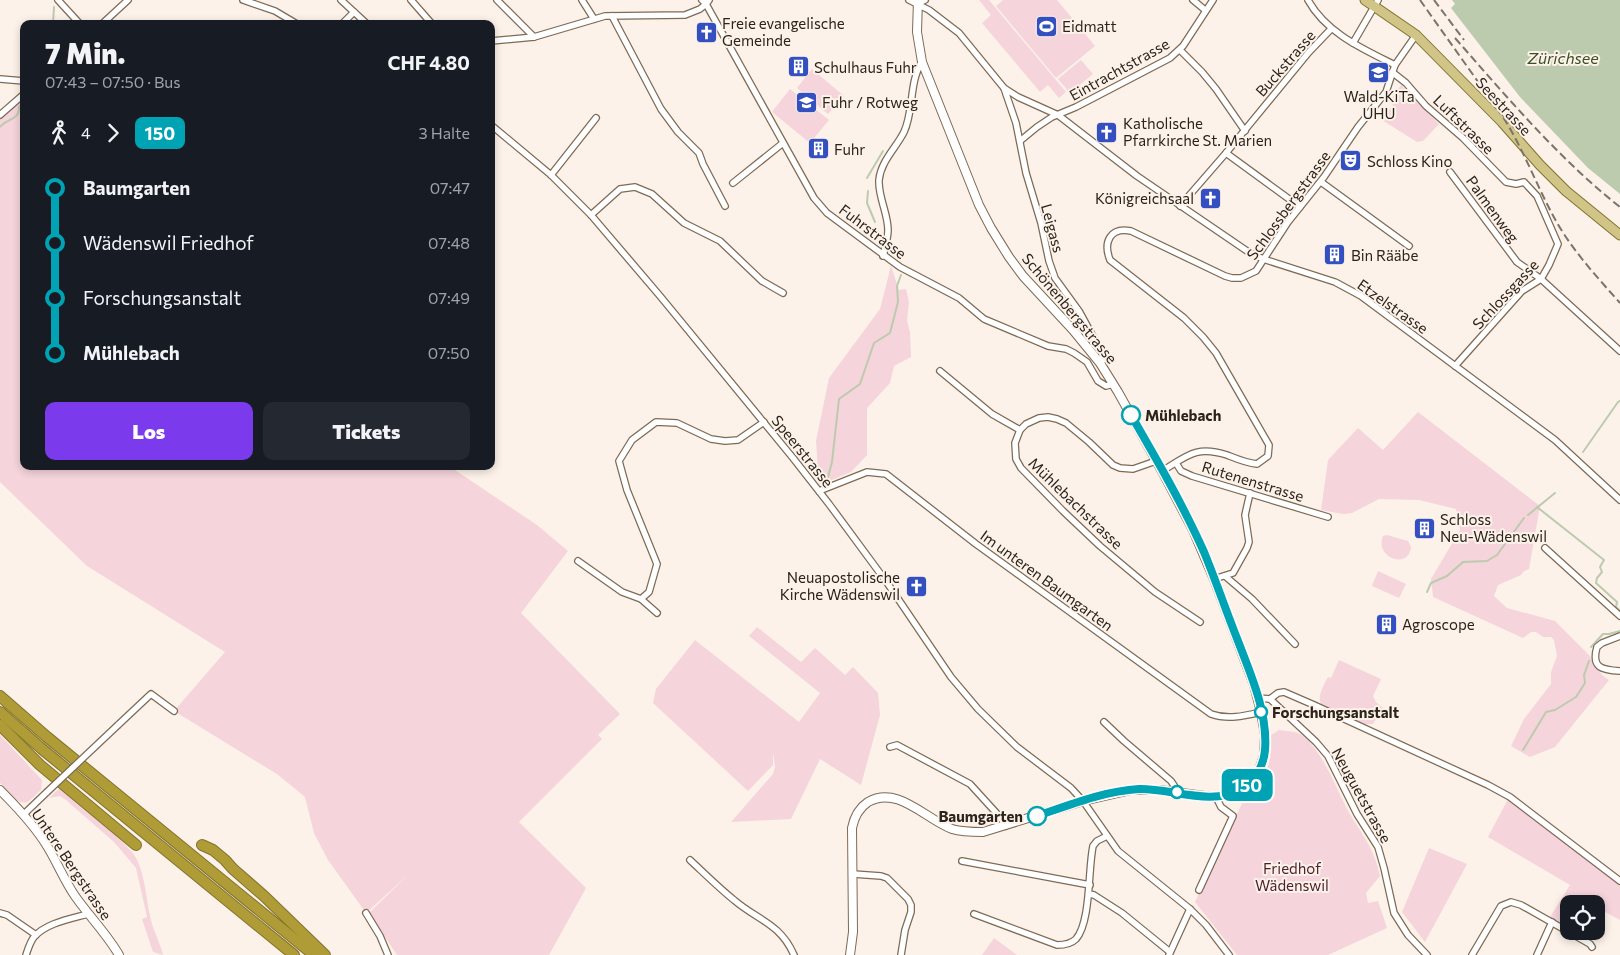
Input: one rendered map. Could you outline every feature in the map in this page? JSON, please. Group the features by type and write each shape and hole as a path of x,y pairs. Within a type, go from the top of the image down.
{"highway":[{"path":"0,696 47,737 314,955"},
{"path":"0,712 42,749 294,955"},
{"path":"0,725 40,766 136,845"},
{"path":"202,844 225,860 326,955"}],"main road":[{"name":"Seestrasse","path":"1365,0 1376,4 1416,35 1502,122 1561,186 1592,214 1620,235"}],"street":[{"path":"58,0 76,20"},
{"path":"106,20 128,0"},
{"path":"243,0 275,10 291,20"},
{"path":"341,0 363,20"},
{"path":"411,0 428,20"},
{"path":"497,0 534,37"},
{"path":"582,0 594,19"},
{"path":"908,0 920,1 959,33 1004,88"},
{"path":"1193,0 1205,10"},
{"name":"Eintrachtstrasse","path":"1020,140 1037,126 1150,68 1180,50 1213,0"},
{"path":"1308,0 1331,29 1395,65"},
{"path":"495,41 534,37 594,19 612,16 685,15 694,12 706,1"},
{"name":"Fuhrstrasse","path":"706,1 814,198 827,213 883,256 914,276 959,298 984,319 1048,346 1066,349 1074,353 1087,362 1101,384 1106,386 1113,384"},
{"name":"Schönenbergstrasse","path":"850,955 854,932 853,823 860,808 874,799 883,797 897,799 941,824 961,831 983,832 1083,801 1139,789 1216,797 1229,795 1250,783 1258,773 1265,750 1258,698 1194,530 1100,363 1073,330 1023,276 990,228 979,205 922,62 917,32 920,1"},
{"path":"1353,43 1376,4"},
{"path":"346,20 354,12"},
{"path":"612,16 661,109 678,132 699,153 702,164 725,206"},
{"name":"Buckstrasse","path":"1180,206 1245,131 1294,70 1331,29"},
{"name":"Schlossbergstrasse","path":"1162,471 1198,451 1208,450 1250,464 1257,464 1268,456 1270,445 1216,353 1203,337 1184,318 1110,260 1106,251 1107,242 1111,235 1118,231 1131,231 1232,278 1241,278 1256,271 1358,127 1386,92 1395,65 1416,35"},
{"path":"1180,50 1216,89 1245,131"},
{"path":"883,256 888,229 879,181 887,157 904,132 909,117 917,74 922,62"},
{"name":"Luftstrasse","path":"1392,72 1406,83 1426,106 1464,138 1506,182 1516,184 1524,182"},
{"path":"0,80 20,81"},
{"name":"Etzelstrasse","path":"1004,88 1018,97 1058,115 1137,176 1247,250 1263,259 1335,282 1361,296 1554,440 1620,500"},
{"name":"Leigass","path":"1004,88 1012,108 1026,173 1049,261 1055,278 1079,311 1102,353 1103,360 1100,363"},
{"path":"0,114 20,97"},
{"path":"551,176 596,118"},
{"name":"Speerstrasse","path":"495,128 551,176 591,215 764,422 888,584 951,677 978,709 1017,747 1065,783 1083,801 1118,851 1190,909 1206,925 1229,955"},
{"path":"733,183 783,143"},
{"path":"1226,153 1300,207"},
{"name":"Palmenweg","path":"1450,172 1517,262 1541,279 1620,351"},
{"path":"1320,182 1409,246"},
{"name":"Schlossgasse","path":"1455,366 1522,291 1541,279 1558,244 1537,196 1524,182"},
{"path":"591,215 620,189 636,187 652,194 684,223 720,241 762,281 783,293"},
{"path":"940,371 992,414 1020,430 1026,424 1039,418 1057,419 1066,423 1114,465 1120,468 1133,469 1156,461"},
{"path":"641,599 649,592 657,564 628,490 619,461 632,440 656,422 677,423 711,439 725,441 738,440 764,422"},
{"name":"Mühlebachstrasse","path":"1020,430 1017,435 1015,450 1016,459 1021,468 1100,546 1155,592 1200,622"},
{"name":"Rutenenstrasse","path":"1176,463 1181,471 1192,476 1328,517"},
{"name":"Im unteren Baumgarten","path":"819,492 867,472 886,474 976,544 1211,714 1228,718 1261,712"},
{"path":"1214,579 1234,572 1247,548 1249,536 1245,515 1250,493"},
{"path":"1545,548 1620,616"},
{"path":"578,561 622,592 641,599 657,613"},
{"path":"1225,576 1252,599 1296,644"},
{"path":"1620,636 1602,643 1597,647 1595,653 1597,665 1606,670 1620,672"},
{"path":"1258,698 1270,699 1278,693 1284,692 1314,704 1488,785 1510,798 1620,881"},
{"path":"23,815 151,694 174,711"},
{"name":"Neuguetstrasse","path":"1270,699 1316,742 1328,756 1357,814 1378,847 1394,913 1408,935 1427,955"},
{"path":"1104,722 1171,780 1179,793"},
{"path":"890,747 897,745 970,784 1006,826"},
{"name":"Untere Bergstrasse","path":"0,790 48,847 63,877 119,955"},
{"path":"1199,890 1233,816 1221,807 1216,797"},
{"path":"974,914 1057,946 1065,945 1075,940 1083,925 1089,894 1093,846 1097,841 1107,836"},
{"path":"690,860 735,902 776,928 786,940 794,955"},
{"path":"962,861 1090,885"},
{"path":"852,874 887,878 908,899 910,912 901,955"},
{"path":"1089,894 1094,895 1122,913 1170,953 1190,909"},
{"path":"1472,955 1501,906 1511,902 1522,904 1590,944 1592,947"},
{"path":"0,912 36,935"},
{"path":"366,913 380,936 388,955"},
{"path":"26,955 32,939 36,935 52,925 88,914"},
{"path":"1537,955 1552,922"}],"green space":[{"path":"979,0 989,0 1066,92 1059,98 1048,85 1040,92 982,23 991,15"},
{"name":"Eidmatt","path":"1003,0 1057,0 1095,46 1056,78 996,6"},
{"path":"1081,60 1093,74 1070,93 1058,79"},
{"path":"812,69 844,96 828,114 797,88"},
{"path":"1401,85 1439,124 1423,141 1417,142 1382,120 1393,105 1390,101"},
{"path":"790,89 829,120 810,143 772,112"},
{"path":"20,94 20,470 455,470 537,525 568,551 521,613 620,714 598,735 602,739 519,822 586,888 549,955 397,955 369,913 409,874 366,913 328,860 314,833 305,797 277,774 174,711 225,652 87,566 0,482 0,110"},
{"path":"891,266 899,290 906,289 909,302 907,321 910,332 911,357 894,366 890,383 867,408 867,455 851,472 829,481 818,472 816,441 829,378 880,309"},
{"path":"1418,412 1540,506 1529,569 1521,575 1498,585 1494,596 1507,608 1555,621 1589,655 1602,675 1609,680 1555,747 1530,757 1511,746 1524,719 1551,684 1551,672 1557,656 1554,640 1551,637 1543,637 1536,632 1531,632 1523,638 1433,597 1431,579 1460,530 1456,509 1419,500 1379,499 1352,513 1343,514 1321,510 1328,460 1358,428 1383,450"},
{"path":"1387,535 1408,541 1411,547 1409,554 1405,558 1393,558 1383,550 1383,536"},
{"path":"1378,571 1406,584 1399,598 1372,586"},
{"path":"757,627 801,662 815,648 845,675 853,667 878,693 880,715 861,785 820,759 791,819 731,822 773,774 775,767 773,753 773,765 748,791 653,703 656,689 695,640 799,722 820,693 749,636"},
{"path":"1339,660 1381,679 1373,696 1376,702 1383,708 1373,724 1364,724 1321,704 1322,690 1328,677 1331,678"},
{"name":"Friedhof Wädenswil","path":"1279,730 1302,735 1316,751 1370,848 1380,876 1366,893 1368,903 1378,901 1387,928 1328,955 1237,955 1195,902 1247,794 1266,771 1270,756 1271,735"},
{"path":"0,735 42,780 41,790 29,801 21,802 17,800 0,783"},
{"path":"61,787 77,800 76,803 125,845 136,858 140,866 151,921 163,955 153,952 142,919 147,917 136,868 114,842 66,800 60,796 49,798"},
{"path":"1508,799 1620,885 1620,920 1605,912 1605,895 1564,895 1570,885 1488,837"},
{"path":"1429,848 1467,864 1425,942 1402,912"},
{"path":"1560,901 1560,923 1550,917"},
{"path":"994,938 1017,955 982,955"}],"water":[{"name":"Zürichsee","path":"1452,0 1620,0 1620,194 1588,168 1520,97 1451,8 1455,4"}],"waterway":[{"path":"53,20 54,7"},
{"path":"0,127 17,115 20,106"},
{"path":"867,178 883,151"},
{"path":"868,191 867,203 875,222"},
{"path":"828,477 832,462 839,399 860,384 874,343 890,333 898,302 897,286 901,275"},
{"path":"1583,452 1620,401"},
{"path":"1528,515 1555,493"},
{"path":"1537,507 1604,560 1600,567 1602,572 1597,578 1596,583 1617,602 1616,607 1620,611"},
{"path":"1427,592 1431,583 1447,576 1463,562 1487,561 1497,555 1524,518"},
{"path":"1591,647 1603,634 1620,631"},
{"path":"1523,750 1546,712 1555,710 1576,697 1585,683 1584,675 1589,661"}],"railway":[{"path":"1420,0 1503,117 1549,208 1570,243 1620,303"},
{"path":"1434,0 1464,40"},
{"path":"1455,38 1554,148 1620,207"}],"bus line":[{"name":"150","path":"1037,816 1100,796 1139,789 1212,797 1229,795 1245,787 1255,778 1264,756 1265,735 1258,698 1209,566 1194,530 1131,415"}],"place":[{"name":"Eidmatt","path":"1046,26"},
{"name":"Freie evangelische Gemeinde","path":"706,32"},
{"name":"Schulhaus Fuhr","path":"798,67"},
{"name":"Wald-KiTa UHU","path":"1379,73"},
{"name":"Fuhr / Rotweg","path":"806,102"},
{"name":"Katholische Pfarrkirche St. Marien","path":"1107,132"},
{"name":"Fuhr","path":"818,149"},
{"name":"Schloss Kino","path":"1351,161"},
{"name":"Königreichsaal","path":"1210,198"},
{"name":"Bin Rääbe","path":"1335,255"},
{"name":"Mühlebach","path":"1131,415"},
{"name":"Schloss Neu-Wädenswil","path":"1424,528"},
{"name":"Neuapostolische Kirche Wädenswil","path":"916,586"},
{"name":"Agroscope","path":"1386,624"},
{"name":"Forschungsanstalt","path":"1261,712"},
{"name":"Baumgarten","path":"1037,816"}]}
